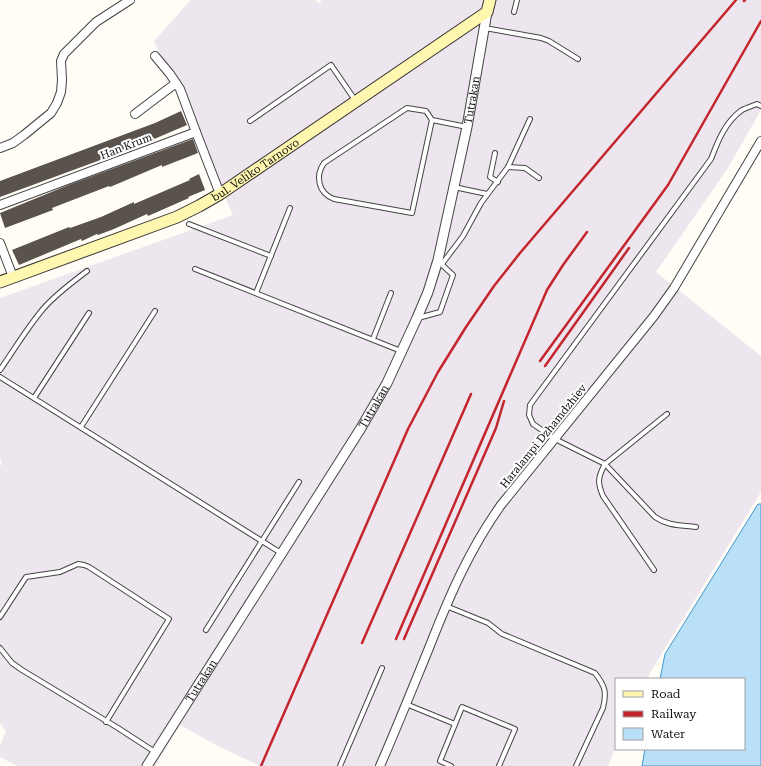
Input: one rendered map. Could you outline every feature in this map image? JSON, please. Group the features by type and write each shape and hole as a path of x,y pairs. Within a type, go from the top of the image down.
{"main road":[{"name":"Tutrakan","path":"487,12 490,0"},
{"name":"bul. Veliko Tarnovo","path":"0,282 177,216 199,206 220,194 487,12"}],"street":[{"path":"0,148 13,143 51,112 57,103 61,92 61,61 64,54 96,22 130,0"},
{"name":"Tutrakan","path":"147,766 361,428 387,383 417,318 440,262 467,127 487,12"},
{"path":"155,56 180,89 220,194"},
{"path":"135,114 176,83"},
{"name":"Han Krum","path":"0,206 196,132"},
{"name":"Haralampi Dzhamdzhiev","path":"380,766 446,606 469,555 485,527 654,316 674,288 761,141"},
{"path":"0,243 13,277"}],"lane":[{"path":"514,12 517,0"},
{"path":"484,28 540,38 549,41 578,59"},
{"path":"250,121 331,65 355,101"},
{"path":"696,527 670,525 662,522 650,512 605,464 555,439 533,424 529,415 530,405 711,159 718,140 728,123 742,110 757,104 761,106"},
{"path":"432,120 412,213 334,199 327,196 322,191 318,175 324,163 407,108 426,111 432,120 467,127"},
{"path":"417,318 440,312 453,275 440,262 456,246 474,214 508,167 530,119"},
{"path":"495,153 490,177 498,182"},
{"path":"508,167 525,168 539,178"},
{"path":"454,187 488,194"},
{"path":"256,293 290,208"},
{"path":"189,224 271,256"},
{"path":"195,269 402,351"},
{"path":"0,370 43,309 56,295 87,271"},
{"path":"373,339 391,293"},
{"path":"81,427 155,311"},
{"path":"34,398 89,313"},
{"path":"0,377 281,553"},
{"path":"654,570 603,496 599,488 598,477 605,464 667,414"},
{"path":"206,630 299,482"},
{"path":"0,617 26,577 60,572 78,564 84,564 169,619 106,722"},
{"path":"446,606 488,623 502,634 595,673 605,690 605,699 603,708 576,766"},
{"path":"0,648 12,663 22,670 156,752"},
{"path":"340,766 382,668"},
{"path":"406,704 455,724"},
{"path":"451,766 440,761 462,707 514,729 499,766"}],"shaded area":[{"path":"191,0 315,0 320,4 321,0 761,0 761,110 728,168 656,272 761,356 761,492 648,678 615,678 615,749 608,766 260,766 214,744 180,725 155,766 17,766 0,757 0,745 6,731 0,723 0,466 2,463 0,459 0,298 233,215 154,41"}],"water":[{"path":"758,504 761,504 761,766 642,766 645,750 745,750 745,678 660,678 665,654"}],"building":[{"path":"181,111 187,125 133,148 0,197 0,181 155,123"},
{"path":"193,139 198,153 162,167 162,165 5,228 0,213 71,184"},
{"path":"199,174 205,190 148,216 147,214 82,241 81,239 19,265 12,250 69,227 70,228 101,217 134,202 134,204 190,180 189,179"}],"railway":[{"path":"261,766 408,429 438,372 494,286 520,253 736,0"},
{"path":"540,361 668,185 761,21"},
{"path":"396,639 547,290 587,232"},
{"path":"545,366 629,248"},
{"path":"362,643 471,394"},
{"path":"404,639 496,428 504,401"}]}
